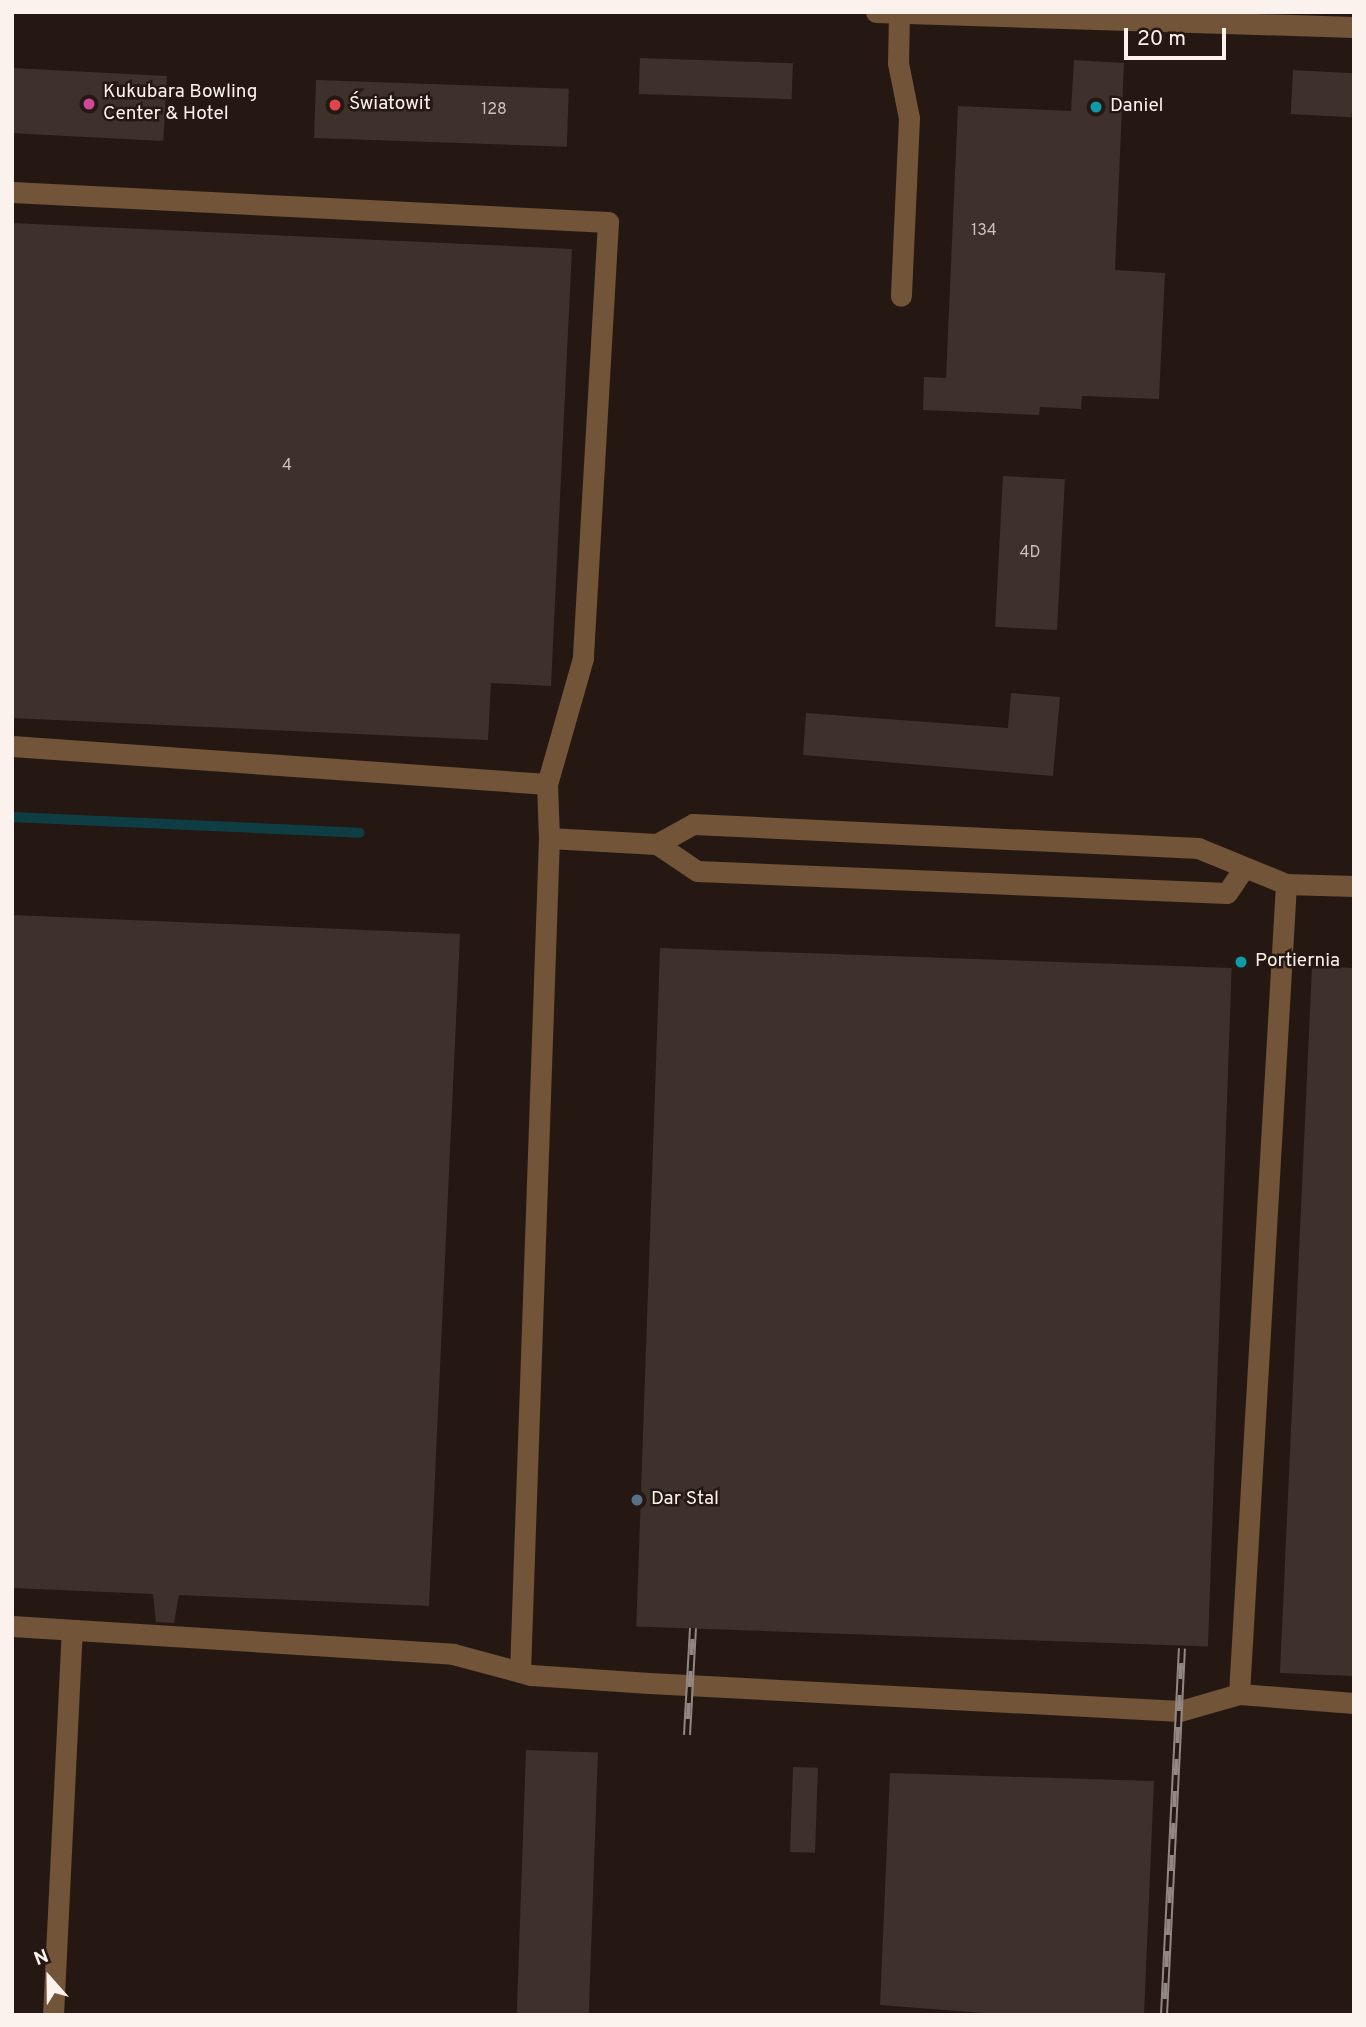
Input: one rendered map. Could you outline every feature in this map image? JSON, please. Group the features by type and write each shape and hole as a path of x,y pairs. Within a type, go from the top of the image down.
{"street":[{"path":"876,12 1111,17 1354,27"},
{"path":"899,13 898,63 909,118 901,296"},
{"path":"12,192 608,222 583,658 547,784 549,838 520,1672"},
{"path":"12,746 547,784"},
{"path":"657,844 693,824 1198,848 1242,871 1286,884 1354,886"},
{"path":"549,838 657,844 697,871 1227,893 1242,871"},
{"path":"1239,1694 1286,884"},
{"path":"12,1626 453,1654 520,1672 1180,1711 1239,1694 1354,1703"},
{"path":"53,2015 72,1630"}],"building":[{"path":"640,58 793,63 792,99 639,94"},
{"path":"1074,60 1124,63 1115,270 1165,273 1159,399 1082,396 1081,409 1040,407 1039,415 923,410 924,377 946,378 958,106 1071,111"},
{"name":"Kukubara Bowling Center & Hotel","path":"12,68 167,76 163,141 12,133"},
{"path":"1293,70 1354,73 1352,117 1291,114"},
{"path":"316,80 569,89 567,147 314,138"},
{"path":"12,223 572,249 551,686 491,683 488,740 12,718"},
{"path":"1003,476 1065,479 1057,630 995,627"},
{"path":"1011,693 1060,697 1053,776 803,755 806,713 1008,728"},
{"path":"12,915 460,934 429,1606 179,1595 174,1623 156,1622 153,1594 12,1588"},
{"path":"660,948 1232,968 1208,1647 636,1627"},
{"path":"1312,966 1354,968 1354,1676 1280,1673"},
{"path":"526,1750 598,1753 589,2015 517,2015"},
{"path":"793,1767 818,1768 815,1853 790,1852"},
{"path":"890,1773 1154,1781 1144,2015 1008,2015 880,2005"}],"waterway":[{"path":"12,817 360,833"}],"railway":[{"path":"687,1735 693,1628"},
{"path":"1164,2015 1182,1648"}],"place":[{"name":"Kukubara Bowling Center & Hotel","path":"89,104"},
{"name":"Światowit","path":"335,105"},
{"name":"Daniel","path":"1096,107"},
{"name":"Portiernia","path":"1241,962"},
{"name":"Dar Stal","path":"637,1500"}]}
